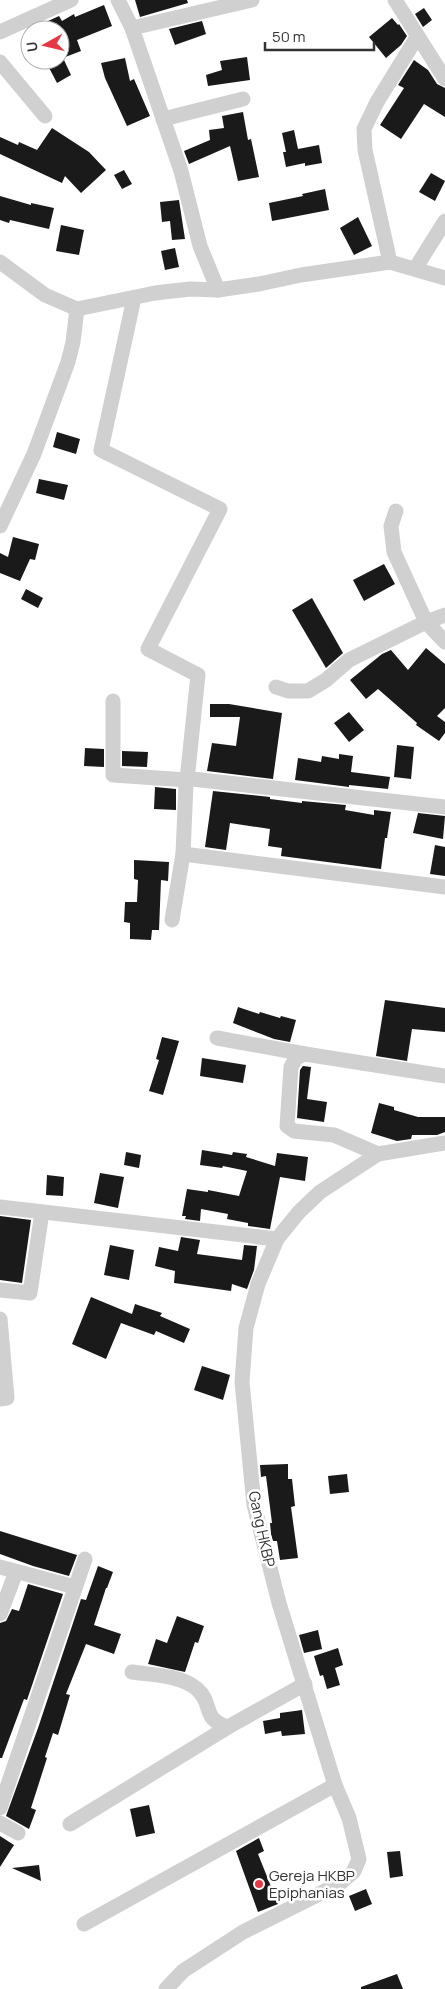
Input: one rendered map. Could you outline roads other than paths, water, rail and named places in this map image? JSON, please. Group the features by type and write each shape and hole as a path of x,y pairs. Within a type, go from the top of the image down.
{"street":[{"path":"0,32 71,0"},
{"path":"118,0 132,28 181,171 200,246 218,290"},
{"path":"132,28 252,0"},
{"path":"395,0 445,79"},
{"path":"390,262 366,150 364,129 377,102 417,37"},
{"path":"0,62 45,116"},
{"path":"163,119 243,99"},
{"path":"415,268 445,221"},
{"path":"0,262 45,295 77,309 190,289 218,290 390,262 445,278"},
{"path":"134,298 101,450 220,509 148,649 198,675 187,780 183,854 172,920"},
{"path":"0,526 34,454 68,362 73,342 77,309"},
{"path":"396,511 390,526 394,552 426,622 445,642"},
{"path":"276,687 296,692 304,692 314,688 334,674 348,660 426,622 445,615"},
{"path":"113,701 113,775 192,779 445,807"},
{"path":"183,854 445,887"},
{"path":"217,1038 445,1076"},
{"path":"305,1054 296,1058 291,1067 287,1126 294,1131 334,1136 378,1154 445,1143"},
{"name":"Gang HKBP","path":"166,1989 183,1971 243,1932 339,1884 354,1871 359,1859 349,1818 335,1785 279,1603 254,1505 242,1382 246,1328 258,1284 277,1239 299,1212 320,1192 378,1154"},
{"path":"0,1207 277,1239"},
{"path":"0,1290 30,1293 42,1212"},
{"path":"0,1319 7,1398 0,1399"},
{"path":"0,1808 85,1559"},
{"path":"0,1567 75,1587"},
{"path":"0,1614 16,1572"},
{"path":"132,1672 177,1679 188,1683 197,1689 203,1697 212,1719 219,1724 228,1726"},
{"path":"70,1824 228,1726 305,1684"},
{"path":"84,1924 335,1785"},
{"path":"0,1823 18,1833"}],"place":[{"name":"Gereja HKBP Epiphanias","path":"259,1884"}]}
